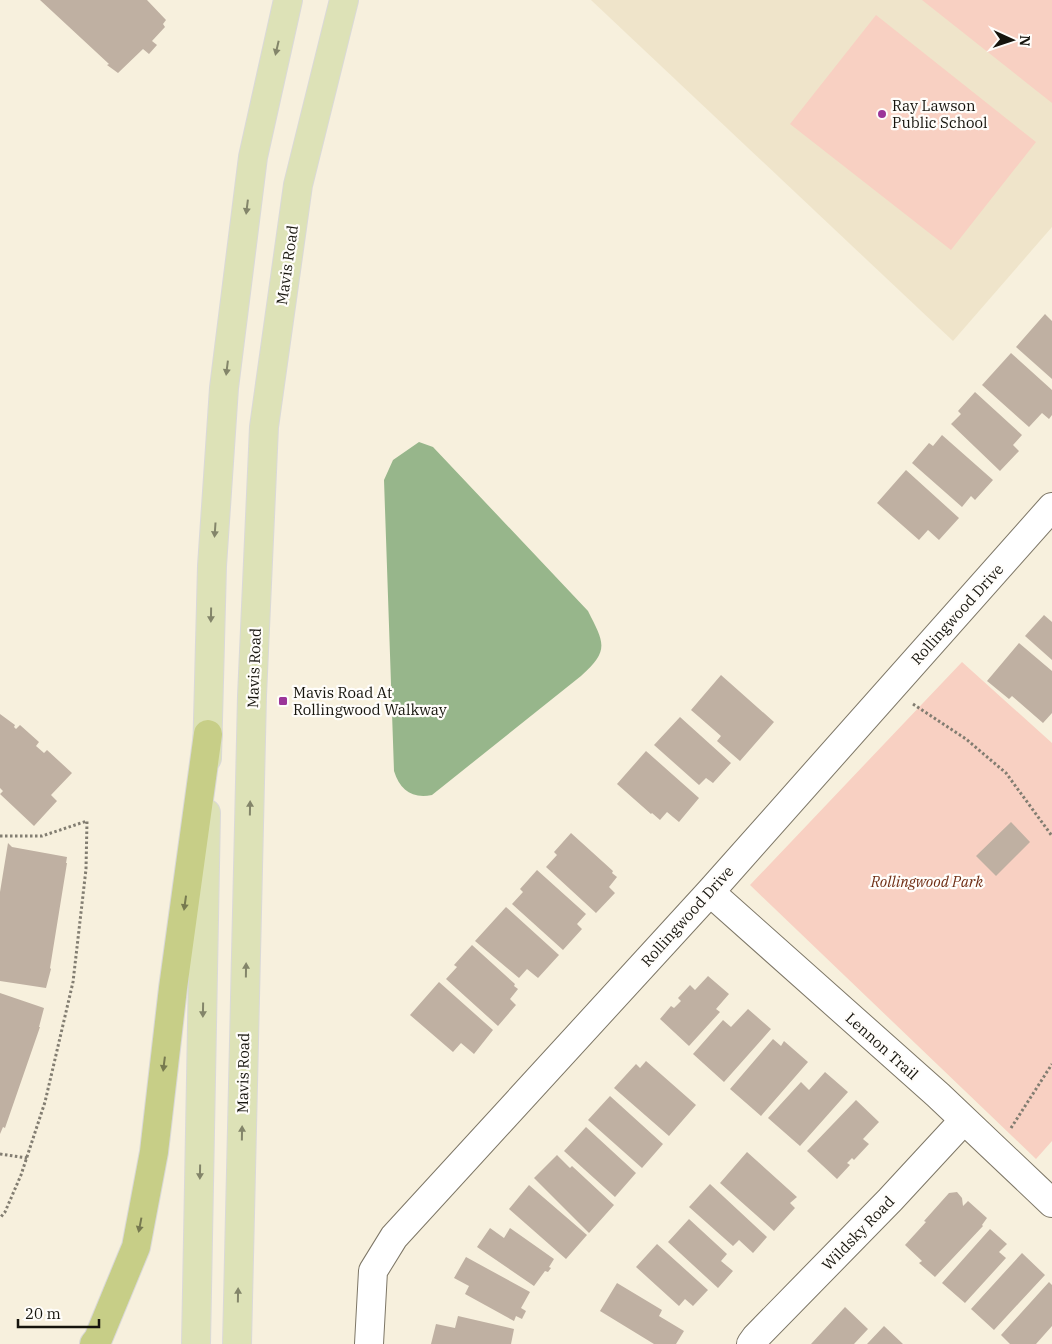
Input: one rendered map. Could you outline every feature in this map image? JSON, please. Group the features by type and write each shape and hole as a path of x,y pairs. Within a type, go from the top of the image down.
{"highway":[{"path":"94,1344 98,1339 136,1247 154,1152 173,988 208,734"}],"main road":[{"path":"196,1344 212,566 224,388 253,157 288,0"},
{"name":"Mavis Road","path":"237,1344 252,696 264,427 298,186 344,0"}],"street":[{"name":"Rollingwood Drive","path":"369,1344 373,1271 394,1238 710,892 1052,507"},
{"name":"Lennon Trail","path":"710,892 938,1095 1052,1202"},
{"name":"Wildsky Road","path":"751,1344 762,1330 890,1200 964,1120"}],"path":[{"path":"890,688 966,739 1006,773 1052,836"},
{"path":"0,836 42,836 88,821 86,870 73,982 44,1102 27,1158 5,1212 0,1218"},
{"path":"996,1151 1052,1064"},
{"path":"0,1154 27,1158"}],"shaded area":[{"name":"Ray Lawson Public School","path":"591,0 1052,0 1052,227 953,341"},
{"path":"419,442 433,447 588,611 598,631 601,646 597,659 581,676 432,795 425,796 418,796 403,788 394,771 384,480 393,460"}],"green space":[{"path":"922,0 1052,0 1052,103"},
{"path":"876,15 1036,142 951,250 790,124"},
{"name":"Rollingwood Park","path":"962,662 1052,743 1052,1141 1036,1159 750,885"}],"building":[{"path":"40,0 147,0 166,20 163,24 165,27 152,41 157,45 149,54 143,49 118,73 107,65 109,64"},
{"path":"1045,314 1052,321 1052,379 1016,347"},
{"path":"1011,353 1052,390 1052,415 1049,419 1042,413 1029,427 982,385"},
{"path":"975,392 1022,435 1013,445 1019,451 1000,471 951,424 961,414 958,411"},
{"path":"942,435 993,480 975,500 971,496 962,507 912,463 929,443 933,446"},
{"path":"906,470 959,518 939,540 928,530 919,540 877,503"},
{"path":"1044,615 1052,622 1052,660 1025,636"},
{"path":"1019,643 1052,671 1052,713 1043,723 1012,696 1009,699 987,681"},
{"path":"721,675 774,722 740,761 717,741 721,736 691,710"},
{"path":"0,714 15,725 16,729 20,725 39,742 36,746 44,753 47,750 72,773 51,795 57,801 34,826 0,794 3,791 0,788"},
{"path":"680,717 731,763 713,783 706,778 699,785 654,745"},
{"path":"646,751 699,798 679,822 667,812 660,820 617,784"},
{"path":"1011,822 1030,842 996,876 976,856"},
{"path":"571,833 613,871 612,873 617,877 609,887 615,893 596,913 546,867 557,855 554,852"},
{"path":"8,843 12,847 67,857 51,969 46,988 0,981 0,892"},
{"path":"537,870 586,914 577,924 582,929 563,950 512,904 523,892 520,889"},
{"path":"506,907 559,955 538,978 527,969 519,978 475,941"},
{"path":"472,945 515,984 514,986 518,989 510,999 516,1005 498,1026 446,979 457,967 454,965"},
{"path":"708,976 729,994 716,1009 720,1012 689,1046 660,1019 671,1006 674,1008 681,1001 678,998 690,985 695,990"},
{"path":"439,982 493,1030 474,1054 461,1043 453,1052 410,1015"},
{"path":"0,993 44,1008 40,1027 5,1128 3,1127 0,1134"},
{"path":"748,1009 771,1029 724,1082 693,1054 723,1020 731,1027"},
{"path":"773,1039 781,1046 784,1041 808,1062 761,1116 730,1089"},
{"path":"646,1061 696,1105 669,1136 614,1088 636,1064 640,1068"},
{"path":"825,1072 848,1092 800,1146 768,1118 801,1082 809,1090"},
{"path":"610,1096 663,1144 642,1168 588,1120"},
{"path":"856,1100 879,1122 863,1139 869,1144 854,1160 852,1158 847,1163 850,1165 837,1179 807,1151"},
{"path":"586,1127 636,1173 615,1197 564,1151"},
{"path":"747,1152 797,1197 790,1203 795,1208 774,1231 720,1183"},
{"path":"557,1155 570,1168 572,1166 614,1205 589,1233 534,1178"},
{"path":"710,1184 767,1237 753,1253 739,1240 733,1246 689,1207"},
{"path":"529,1185 587,1235 566,1259 509,1209"},
{"path":"957,1192 962,1198 963,1206 968,1201 987,1218 983,1226 935,1277 919,1263 922,1261 905,1245 949,1193"},
{"path":"689,1219 727,1254 721,1261 733,1271 718,1288 668,1242"},
{"path":"490,1228 504,1238 510,1228 554,1259 549,1267 551,1268 548,1272 545,1271 534,1286 477,1247"},
{"path":"990,1229 1007,1244 999,1252 1006,1258 965,1303 942,1283"},
{"path":"657,1244 708,1290 693,1306 685,1299 679,1306 636,1267"},
{"path":"1022,1253 1045,1275 994,1330 971,1309"},
{"path":"466,1257 530,1292 521,1308 526,1311 522,1319 516,1316 514,1321 465,1294 469,1286 454,1278"},
{"path":"1049,1282 1052,1285 1052,1326 1036,1344 1010,1344 1001,1335"},
{"path":"617,1283 662,1310 659,1316 684,1331 676,1344 654,1344 600,1311"},
{"path":"845,1307 868,1329 854,1344 811,1344"},
{"path":"458,1316 514,1329 511,1344 431,1344 436,1324 455,1328"},
{"path":"884,1326 903,1344 867,1344"}],"place":[{"name":"Ray Lawson Public School","path":"882,114"},
{"name":"Mavis Road At Rollingwood Walkway","path":"283,701"}]}
